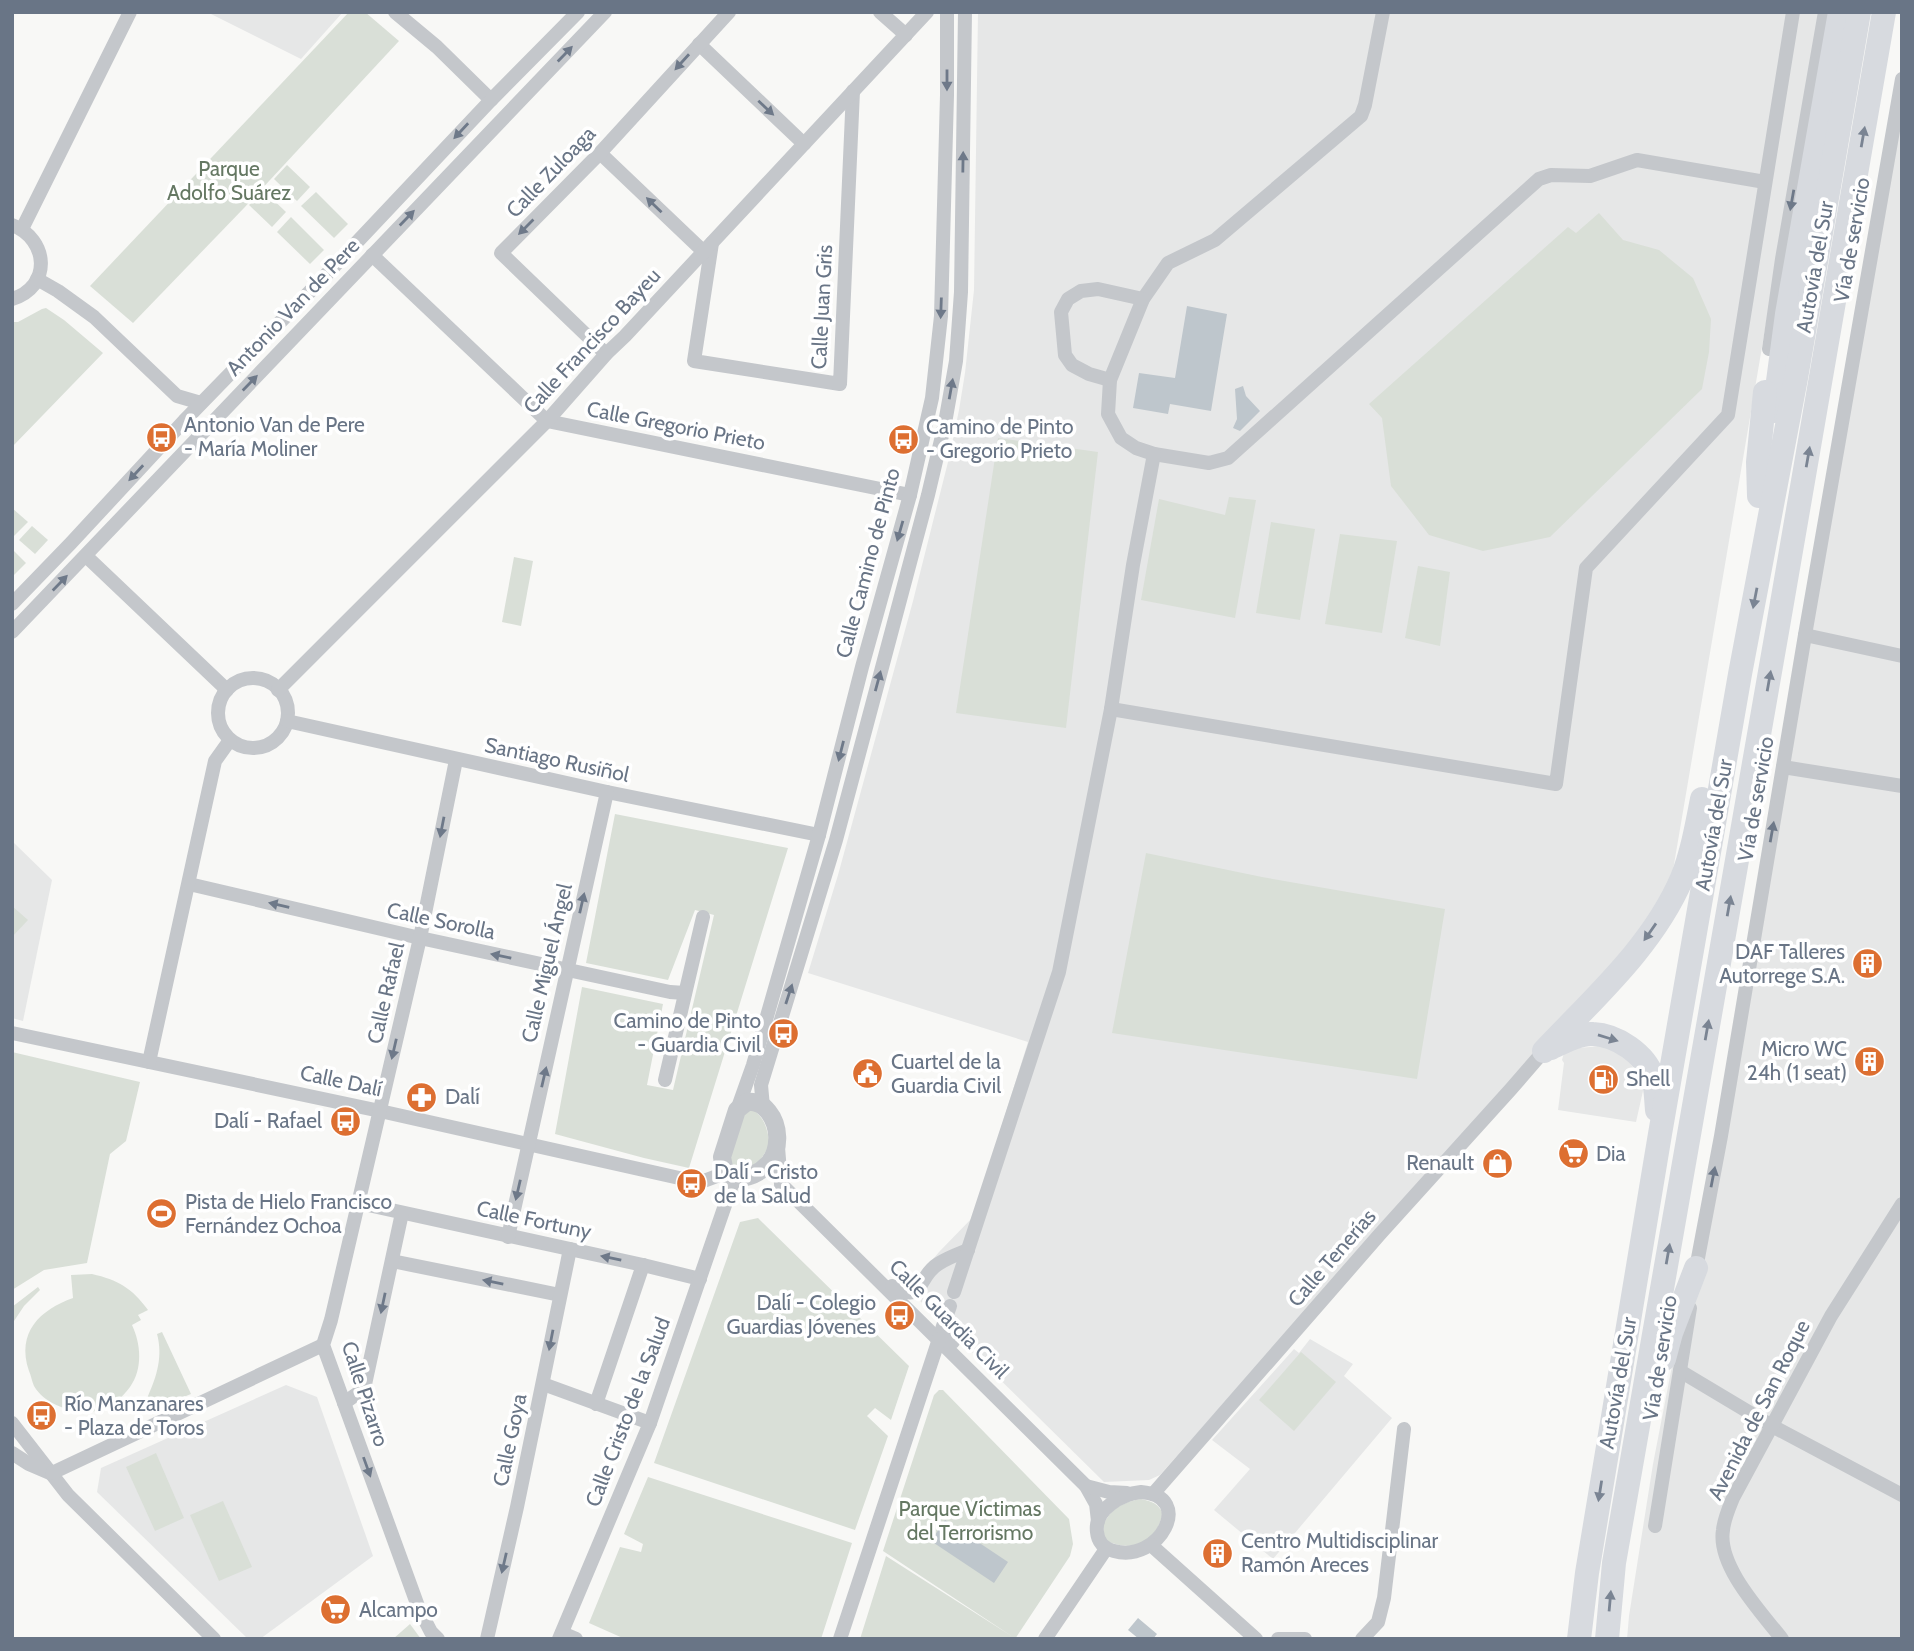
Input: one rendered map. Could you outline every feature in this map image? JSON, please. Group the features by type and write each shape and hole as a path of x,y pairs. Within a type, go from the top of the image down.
{"highway":[{"path":"1759,496 1768,462 1787,314 1840,12"},
{"name":"Autovía del Sur","path":"1579,1639 1591,1547 1660,1134 1859,12"},
{"name":"Autovía del Sur","path":"1607,1639 1614,1563 1884,12"},
{"path":"1768,531 1759,496 1758,462 1769,349"},
{"path":"1544,1051 1632,956 1674,894 1687,862 1697,825 1712,747 1740,674"},
{"path":"1544,1051 1572,1038 1592,1034 1616,1040 1635,1051 1647,1063 1653,1079 1660,1134"},
{"path":"1614,1563 1634,1509 1671,1333 1696,1268"}],"street":[{"path":"12,299 20,297 30,289 41,268 38,246 31,236 17,227 130,12"},
{"path":"395,12 437,47 491,100"},
{"name":"Antonio Van de Pere","path":"12,604 201,403 578,12"},
{"name":"Antonio Van de Pere","path":"12,632 605,12"},
{"name":"Calle Zuloaga","path":"606,354 501,253 600,153 729,12"},
{"path":"880,12 906,35"},
{"name":"Calle Francisco Bayeu","path":"278,690 547,421 606,354 927,12"},
{"name":"Calle Camino de Pinto","path":"737,1110 753,1065 820,835 862,667 910,495 932,398 941,316 947,12"},
{"name":"Calle Camino de Pinto","path":"763,1107 761,1092 765,1069 836,840 945,423 956,360 961,292 965,12"},
{"path":"1383,12 1361,117 1215,240 1168,263 1143,299 1110,380 1108,414 1121,438 1136,448 1154,454 1209,463 1228,458 1539,179 1551,175 1590,176 1637,159 1765,182"},
{"path":"1111,709 1556,783 1586,568 1728,415 1793,12"},
{"path":"1769,349 1825,12"},
{"path":"699,44 804,144"},
{"name":"Vía de servicio","path":"1655,1526 1696,1268 1902,79"},
{"name":"Calle Juan Gris","path":"708,248 694,361 840,384 853,92"},
{"path":"600,153 708,248"},
{"path":"372,255 547,421"},
{"path":"37,279 94,317 177,396 201,403"},
{"path":"1110,380 1089,374 1072,365 1065,355 1061,312 1068,299 1081,291 1098,289 1143,299"},
{"path":"177,396 184,421"},
{"name":"Calle Gregorio Prieto","path":"547,421 910,495"},
{"path":"1041,1441 1036,1429 1018,1406 943,1331 1059,972 1111,709 1133,565 1154,454"},
{"path":"86,556 227,690"},
{"path":"1805,635 1902,656"},
{"path":"257,679 269,682 278,690 285,699 288,710 283,732 265,746 254,748 243,747 230,740 219,724 218,713 220,701 227,690 235,683 257,679"},
{"name":"Santiago Rusiñol","path":"287,721 456,760 820,835"},
{"path":"149,1062 215,761 230,740"},
{"name":"Calle Rafael","path":"380,1111 420,939 456,760"},
{"path":"1783,767 1902,786"},
{"name":"Calle Miguel Ángel","path":"508,1237 607,792"},
{"name":"Calle Sorolla","path":"189,884 420,939 685,993"},
{"path":"665,1080 703,917"},
{"name":"Calle Dalí","path":"12,1033 701,1182 737,1176"},
{"name":"Calle Tenerías","path":"1153,1494 1544,1051"},
{"path":"747,1102 763,1107 771,1115 775,1125 781,1184 737,1176 722,1157 737,1110 747,1102"},
{"name":"Calle Pizarro","path":"380,1111 323,1345 419,1609 431,1632 438,1639"},
{"path":"737,1176 764,1170 778,1147"},
{"name":"Calle Cristo de la Salud","path":"566,1637 650,1423 737,1176"},
{"name":"Calle Guardia Civil","path":"781,1184 1086,1486 1096,1504 1098,1521"},
{"name":"Calle Fortuny","path":"359,1203 700,1279"},
{"name":"Avenida de San Roque","path":"1782,1639 1744,1590 1725,1556 1722,1531 1733,1498 1832,1316 1902,1204"},
{"path":"344,1403 365,1389 402,1213"},
{"name":"Calle Goya","path":"487,1639 570,1249"},
{"path":"876,1276 909,1294 915,1292 935,1266 968,1250"},
{"path":"392,1261 560,1295"},
{"path":"596,1404 643,1265"},
{"path":"840,1639 939,1339"},
{"path":"12,1453 29,1464 52,1473 323,1345"},
{"path":"1680,1371 1772,1426 1902,1495"},
{"path":"543,1384 650,1423"},
{"path":"12,1423 68,1495 214,1639"},
{"path":"1362,1639 1378,1622 1384,1598 1404,1429"},
{"path":"1086,1486 1109,1492 1132,1493 1153,1494 1165,1502 1169,1513 1166,1529 1151,1545 1134,1552 1122,1553 1106,1549 1100,1543 1097,1535 1098,1521 1112,1503 1132,1493"},
{"path":"1151,1545 1256,1639"},
{"path":"1045,1639 1106,1549"},
{"path":"1278,1639 1306,1639"}],"shaded area":[{"path":"207,12 343,12 301,59"},
{"path":"978,12 1819,12 1671,882 1648,926 1160,1475 1149,1480 1104,1482 908,1289 973,1217 1028,1042 808,973 838,875 913,601 959,410 974,290"},
{"path":"1902,79 1902,1639 1627,1639 1653,1464 1671,1371 1684,1323"},
{"path":"1187,306 1227,314 1211,411 1170,404 1168,414 1133,408 1139,373 1175,378"},
{"path":"1243,386 1246,396 1260,411 1240,431 1233,428 1237,419 1235,389"},
{"path":"12,841 52,880 23,1021 12,1018"},
{"name":"Shell","path":"1615,1045 1645,1082 1636,1122 1558,1110 1565,1049"},
{"path":"1310,1339 1353,1364 1344,1376 1392,1418 1273,1559 1214,1510 1250,1469 1212,1440 1294,1349 1299,1353"},
{"path":"286,1385 317,1397 373,1556 260,1639 248,1639 97,1492 101,1468"},
{"path":"945,1520 1008,1562 994,1583 931,1541"},
{"path":"1138,1618 1157,1634 1153,1639 1139,1639 1128,1630"}],"green space":[{"name":"Parque Adolfo Suárez","path":"349,12 365,12 399,41 133,323 90,286"},
{"path":"287,165 310,187 297,201 274,179"},
{"path":"264,191 286,212 272,227 249,205"},
{"path":"316,192 348,224 334,238 301,206"},
{"path":"1599,213 1623,240 1659,250 1693,278 1711,319 1709,352 1702,389 1550,537 1483,551 1429,535 1391,486 1382,418 1369,404 1568,227 1576,233"},
{"path":"291,217 324,250 310,264 277,232"},
{"path":"46,308 103,353 12,447 12,322 18,322"},
{"path":"998,438 1098,452 1066,728 956,713"},
{"path":"1229,497 1256,500 1235,618 1141,600 1159,499 1225,515"},
{"path":"12,508 28,522 14,536 12,534"},
{"path":"1271,522 1315,529 1300,620 1256,613"},
{"path":"32,526 48,540 35,554 19,540"},
{"path":"1340,534 1397,541 1382,633 1325,624"},
{"path":"12,549 26,563 13,576 12,575"},
{"path":"514,557 533,561 521,626 502,622"},
{"path":"1418,566 1450,572 1440,646 1405,638"},
{"path":"615,814 788,848 689,1168 555,1134 582,987 663,1004 647,1085 673,1090 714,915 695,910 668,980 586,963"},
{"path":"1146,853 1262,877 1445,909 1417,1079 1112,1033"},
{"path":"12,906 28,920 12,937"},
{"path":"12,1052 140,1082 126,1141 110,1154 87,1263 44,1270 12,1290"},
{"path":"752,1109 767,1129 770,1145 757,1165 735,1172 728,1164 741,1117"},
{"path":"758,1218 909,1366 891,1420 875,1408 867,1416 888,1436 855,1530 654,1463 740,1222"},
{"path":"92,1274 124,1286 148,1310 138,1315 141,1320 132,1325 137,1340 139,1364 130,1387 106,1408 88,1412 61,1407 39,1393 29,1371 26,1345 34,1324 41,1316 73,1298 71,1275"},
{"path":"38,1287 40,1290 24,1306 12,1324 12,1307"},
{"path":"162,1332 191,1394 154,1409 148,1396 158,1366 157,1334"},
{"path":"1301,1352 1336,1382 1294,1431 1259,1400"},
{"name":"Parque Víctimas del Terrorismo","path":"943,1390 1069,1519 1073,1544 1070,1556 1015,1639 860,1639 886,1556 1013,1637 883,1551 934,1395"},
{"path":"156,1453 184,1518 155,1531 126,1467"},
{"path":"648,1477 852,1543 821,1639 625,1639 589,1623 620,1547 641,1552 643,1544 624,1534"},
{"path":"1141,1499 1155,1504 1163,1514 1151,1536 1132,1546 1105,1540 1103,1526 1109,1515 1123,1504"},
{"path":"223,1501 252,1567 219,1581 190,1515"},
{"path":"410,1624 421,1639 393,1639"}],"place":[{"name":"Antonio Van de Pere - María Moliner","path":"161,437"},
{"name":"Camino de Pinto - Gregorio Prieto","path":"903,439"},
{"name":"DAF Talleres Autorrege S.A.","path":"1868,964"},
{"name":"Camino de Pinto - Guardia Civil","path":"784,1033"},
{"name":"Micro WC 24h (1 seat)","path":"1870,1061"},
{"name":"Cuartel de la Guardia Civil","path":"868,1074"},
{"name":"Shell","path":"1603,1079"},
{"name":"Dalí","path":"422,1097"},
{"name":"Dalí - Rafael","path":"345,1121"},
{"name":"Dia","path":"1573,1154"},
{"name":"Renault","path":"1497,1163"},
{"name":"Dalí - Cristo de la Salud","path":"691,1184"},
{"name":"Pista de Hielo Francisco Fernández Ochoa","path":"162,1214"},
{"name":"Dalí - Colegio Guardias Jóvenes","path":"899,1315"},
{"name":"Río Manzanares - Plaza de Toros","path":"41,1416"},
{"name":"Centro Multidisciplinar Ramón Areces","path":"1218,1553"},
{"name":"Alcampo","path":"336,1610"}]}
